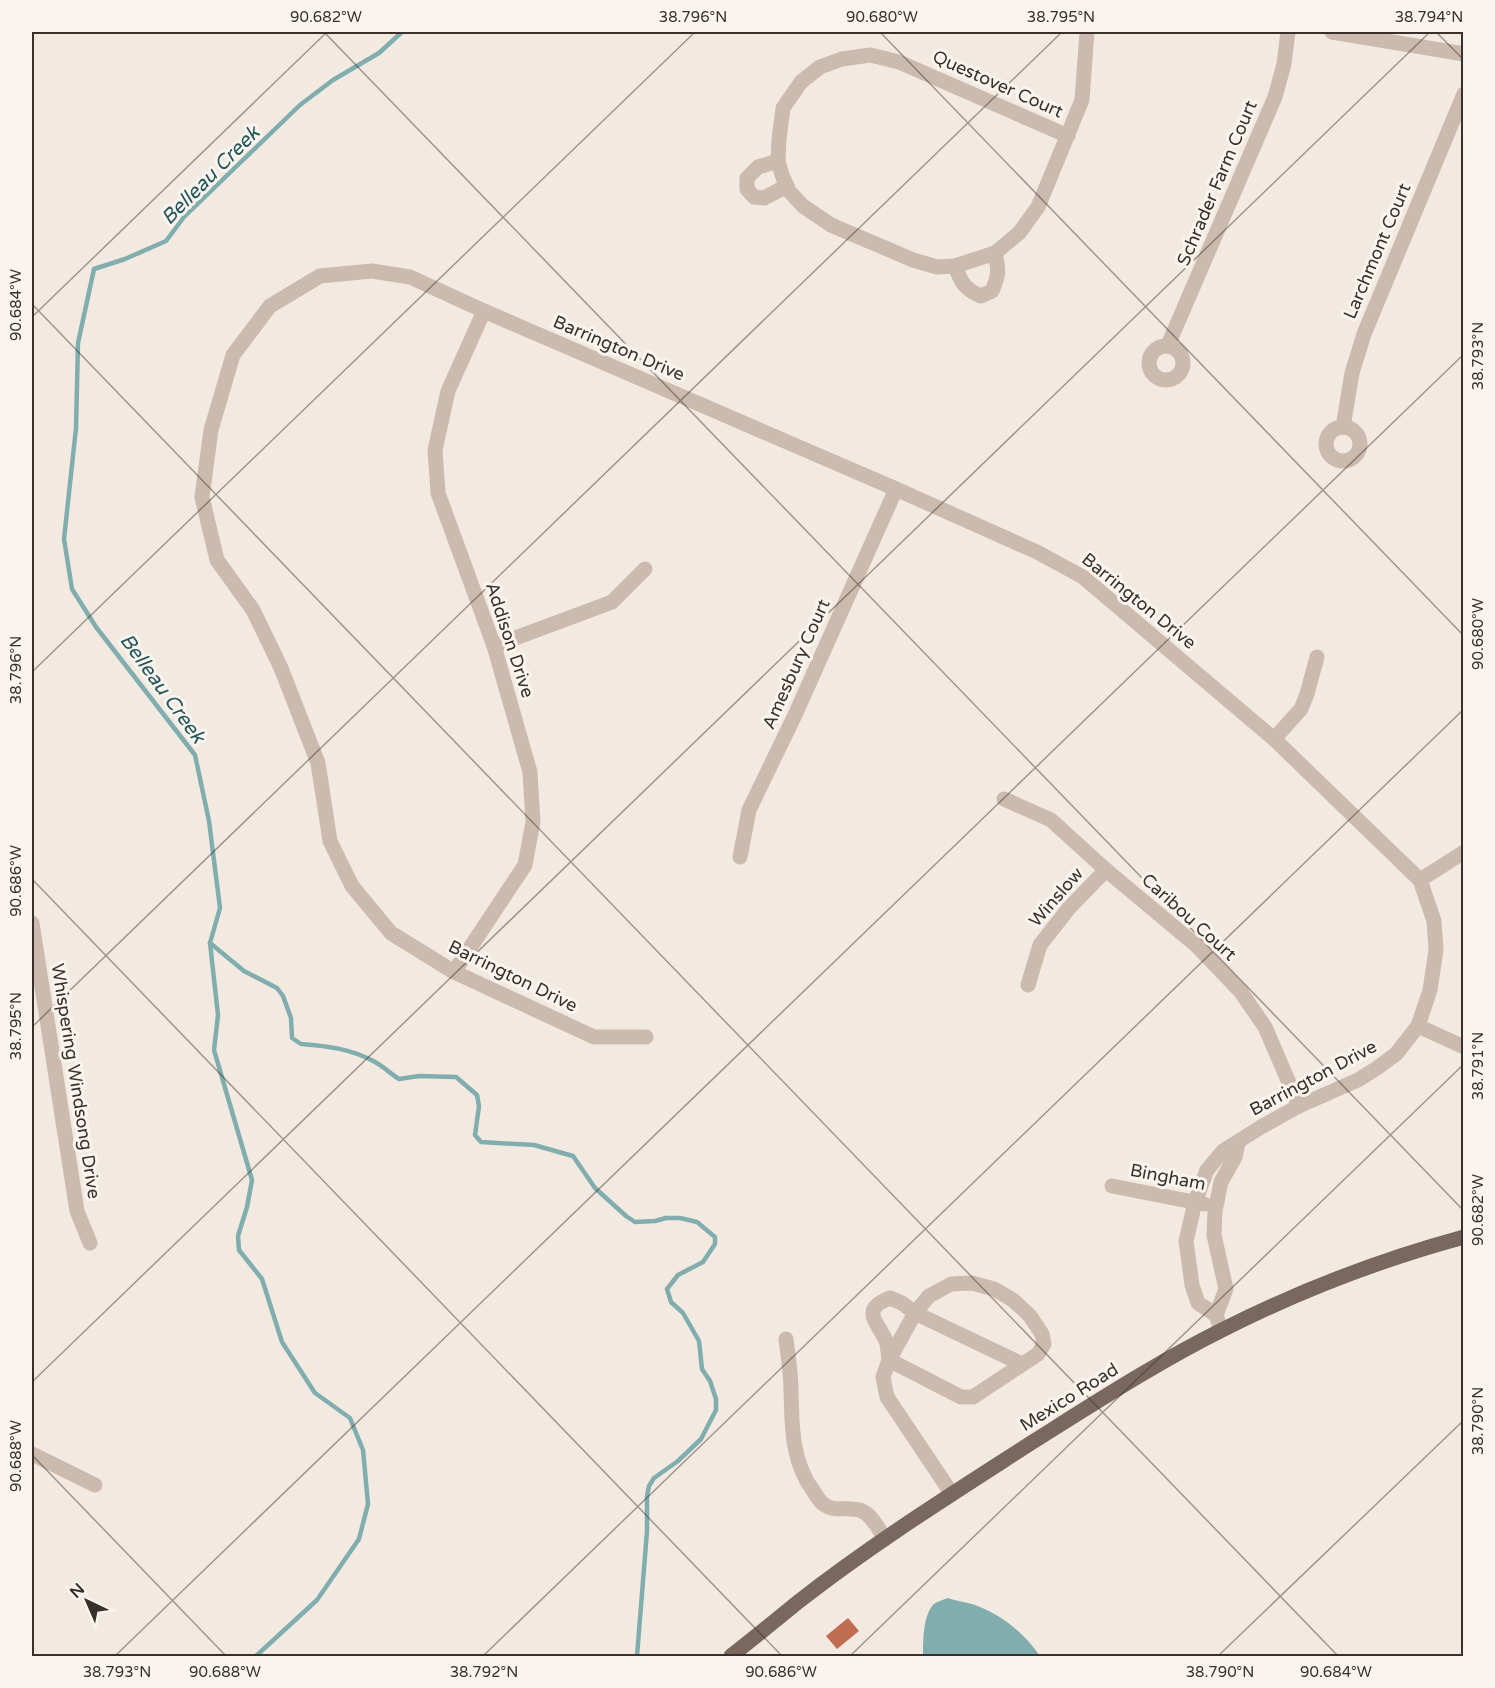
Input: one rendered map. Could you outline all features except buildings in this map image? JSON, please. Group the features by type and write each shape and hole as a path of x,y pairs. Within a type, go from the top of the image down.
{"main road":[{"name":"Mexico Road","path":"731,1656 799,1601 885,1539 1133,1379 1221,1330 1282,1302 1367,1269 1464,1237"}],"street":[{"path":"787,186 764,198 754,197 747,189 747,178 758,167 778,160 787,186 803,206 831,225 913,260 937,267 955,266 995,253 1019,233 1038,207 1083,100 1087,32"},
{"name":"Schrader Farm Court","path":"1168,345 1275,97 1284,64 1288,32"},
{"path":"1332,32 1464,54"},
{"name":"Questover Court","path":"778,160 778,139 783,108 801,82 820,67 842,58 870,55 899,62 1068,136"},
{"name":"Larchmont Court","path":"1343,427 1352,373 1364,334 1464,94"},
{"path":"955,266 968,290 981,296 992,291 997,280 999,270 995,253"},
{"name":"Barrington Drive","path":"646,1037 594,1037 454,972 391,933 352,886 330,841 318,763 281,668 253,610 217,560 201,497 211,430 233,356 270,306 320,276 372,271 410,277 896,489 1037,552 1083,577 1274,739 1420,880 1434,921 1436,950 1430,990 1418,1026 1396,1054 1377,1068 1358,1080 1299,1106 1261,1127 1223,1151 1207,1170 1195,1202 1186,1241 1191,1285 1198,1303 1216,1315 1221,1330"},
{"name":"Addison Drive","path":"454,972 525,865 533,822 530,772 494,646 438,493 435,450 448,391 484,311"},
{"name":"Amesbury Court","path":"740,857 749,810 795,716 896,489"},
{"path":"494,646 612,602 645,569"},
{"path":"1274,739 1301,709 1317,657"},
{"name":"Caribou Court","path":"1004,799 1051,820 1106,870 1197,946 1241,992 1265,1027 1299,1106"},
{"path":"1420,880 1464,852"},
{"name":"Winslow","path":"1028,985 1040,945 1069,908 1106,870"},
{"name":"Whispering Windsong Drive","path":"32,923 77,1211 90,1243"},
{"path":"1418,1026 1464,1047"},
{"path":"1216,1315 1226,1289 1214,1235 1215,1207 1221,1182 1235,1157 1238,1143"},
{"name":"Bingham","path":"1112,1186 1215,1207"},
{"path":"888,1360 961,1397 973,1396 1038,1354 1044,1344 1042,1334 1030,1316 1013,1300 994,1289 972,1283 951,1284 929,1296 915,1313 888,1360 883,1377 887,1397 952,1494"},
{"path":"888,1360 886,1342 873,1321 874,1310 880,1302 890,1298 902,1303 915,1313 1022,1364"},
{"path":"786,1339 791,1388 793,1447 800,1469 808,1485 822,1503 836,1510 863,1511 872,1519 885,1539"},
{"path":"32,1454 95,1485"}],"water":[{"path":"948,1598 975,1605 1003,1619 1020,1632 1040,1656 923,1656 924,1628 930,1609 934,1604"}],"waterway":[{"name":"Belleau Creek","path":"256,1656 317,1600 359,1539 368,1504 363,1450 350,1418 315,1393 282,1342 262,1279 239,1250 238,1236 252,1180 214,1050 218,1015 210,943 220,908 209,821 195,755 96,627 72,589 64,539 76,428 78,343 94,269 125,259 166,241 184,217 300,105 333,80 379,53 402,32"},
{"path":"210,943 244,971 277,988 283,996 291,1018 292,1038 301,1044 330,1047 358,1054 378,1064 399,1079 419,1076 456,1077 477,1095 479,1106 475,1135 481,1142 534,1145 573,1156 595,1188 635,1222 680,1218 697,1222 715,1237 715,1244 703,1262 678,1275 667,1289 671,1302 683,1313 699,1341 702,1369 710,1381 716,1399 716,1410 701,1439 678,1461 654,1478 649,1486 637,1656"}]}
